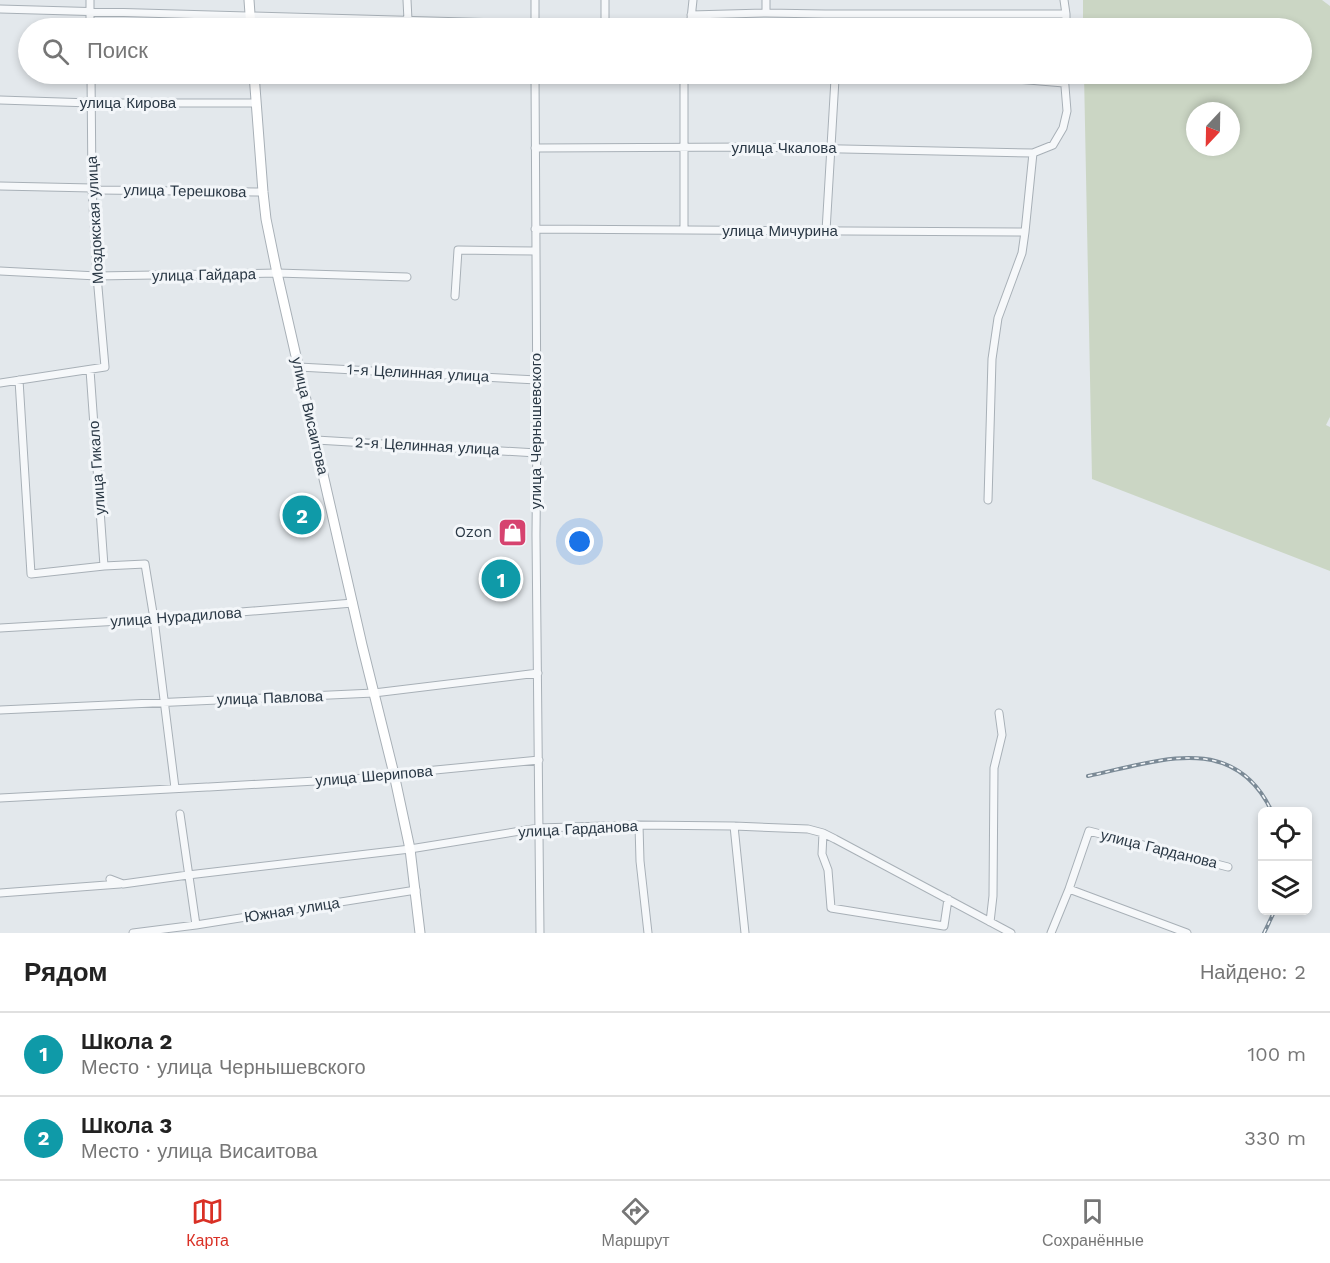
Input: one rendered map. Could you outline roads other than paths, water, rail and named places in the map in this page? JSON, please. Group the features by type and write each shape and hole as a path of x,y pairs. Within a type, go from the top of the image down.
{"street":[{"path":"90,0 90,18"},
{"path":"249,0 250,17"},
{"path":"407,0 408,18"},
{"path":"535,0 535,18"},
{"path":"605,0 605,18"},
{"path":"691,18 693,0"},
{"path":"766,0 766,13"},
{"path":"1064,0 1066,18"},
{"path":"0,9 303,18"},
{"path":"691,15 1066,14"},
{"name":"Моздокская улица","path":"90,370 105,367 92,188 91,84"},
{"name":"улица Висаитова","path":"254,84 266,219 394,774 410,849 420,933"},
{"name":"улица Чернышевского","path":"535,84 540,933"},
{"path":"684,84 684,230"},
{"path":"825,231 835,84"},
{"path":"988,500 992,359 998,318 1022,253 1033,153 1053,145 1063,129 1066,111 1064,84"},
{"name":"улица Кирова","path":"0,100 91,103 255,103"},
{"name":"улица Чкалова","path":"535,148 753,147 1033,153"},
{"name":"улица Терешкова","path":"0,186 263,192"},
{"name":"улица Мичурина","path":"535,230 1025,231"},
{"path":"455,296 459,250 535,251"},
{"name":"улица Гайдара","path":"0,271 97,276 277,273 407,278"},
{"name":"1-я Целинная улица","path":"299,367 537,380"},
{"path":"0,383 90,370"},
{"name":"улица Гикало","path":"90,370 104,566"},
{"path":"19,380 31,574 145,564 176,788"},
{"name":"2-я Целинная улица","path":"316,440 537,453"},
{"name":"улица Нурадилова","path":"0,628 154,619 353,603"},
{"name":"улица Павлова","path":"0,710 374,693 538,673"},
{"path":"990,922 993,896 993,768 1002,735 999,713"},
{"name":"улица Шерипова","path":"0,798 387,777 394,774 539,760"},
{"path":"180,814 196,925"},
{"path":"639,825 640,861 648,933"},
{"name":"улица Гарданова","path":"0,893 123,884 188,874 410,849 539,828 639,825 734,826 808,829 823,833 1011,933"},
{"path":"734,826 745,933"},
{"name":"улица Гарданова","path":"1069,889 1089,831 1228,867"},
{"path":"823,833 822,855 828,870 831,908 944,926 944,923"},
{"name":"улица Гарданова","path":"110,879 123,884"},
{"path":"1051,933 1069,889 1187,933"},
{"name":"Южная улица","path":"133,933 416,890"},
{"path":"944,933 948,899"}],"railway":[{"path":"1088,776 1166,760 1191,758 1215,761 1237,770 1256,786 1269,807"},
{"path":"1264,933 1273,915"}],"place":[{"name":"Школа 3","path":"302,515"},
{"name":"Ozon","path":"513,532"},
{"name":"Школа 2","path":"501,579"}]}
